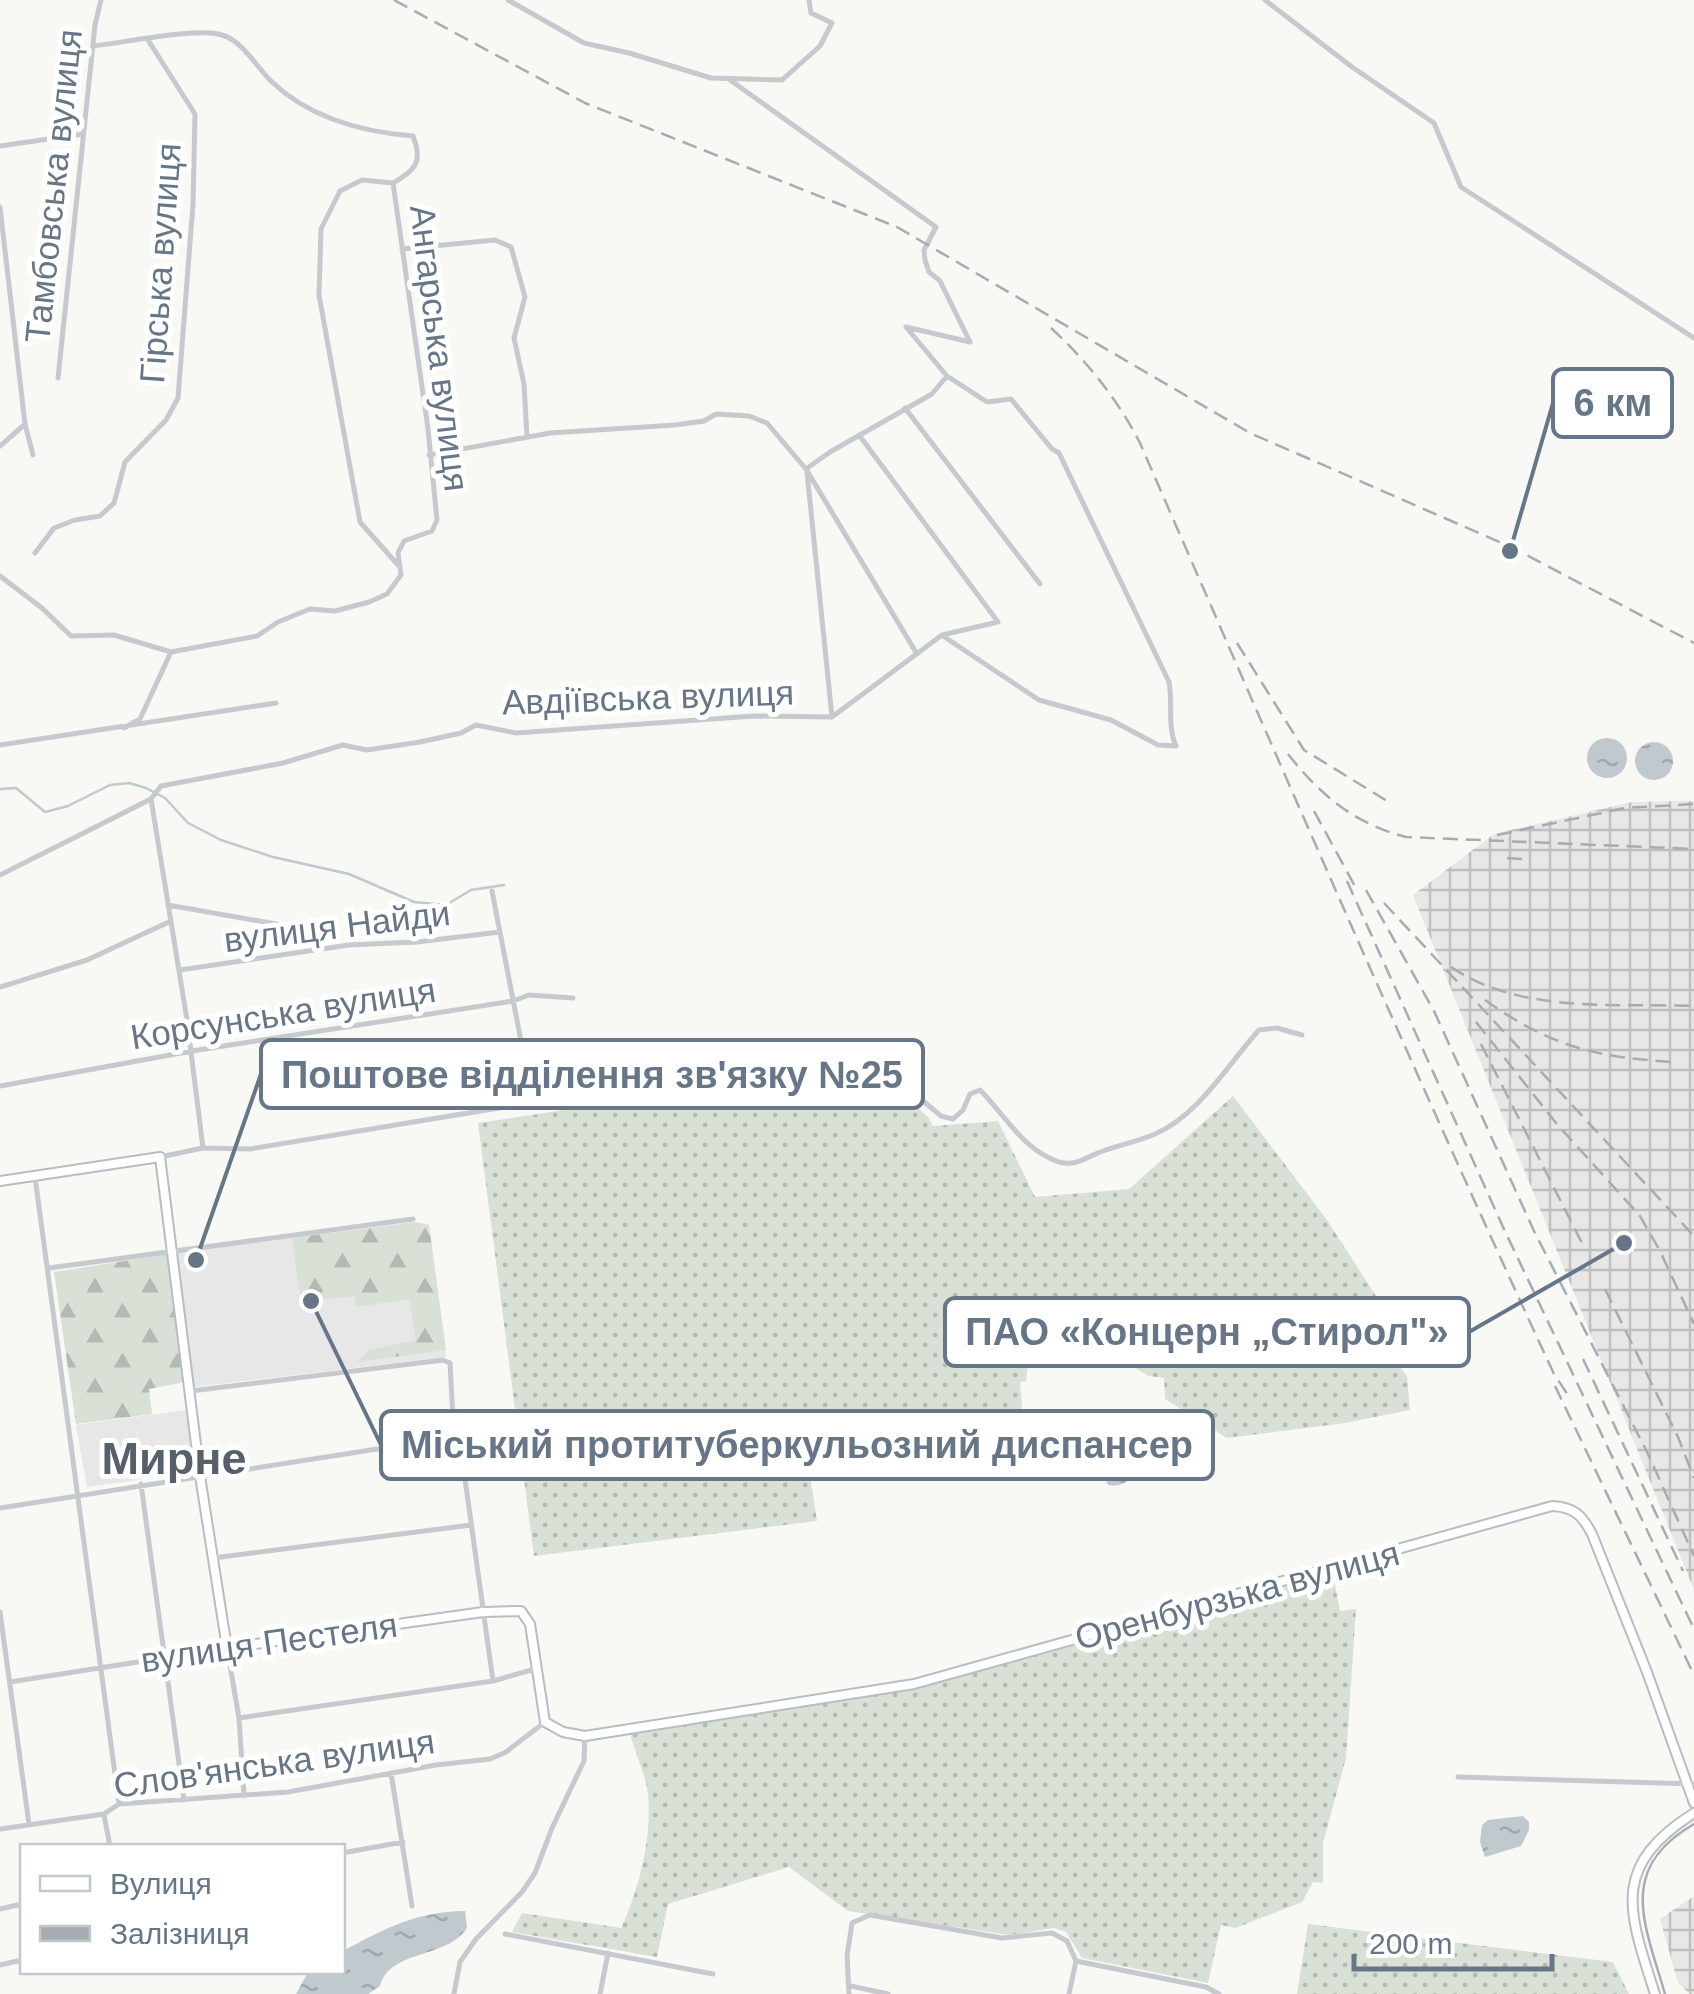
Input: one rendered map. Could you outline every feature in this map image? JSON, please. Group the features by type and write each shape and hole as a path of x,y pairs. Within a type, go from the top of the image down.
{"street":[{"name":"Тамбовська вулиця","path":"58,378 101,0"},
{"path":"508,0 584,43 730,80 782,80 820,46 832,22 811,13 810,0"},
{"path":"1264,0 1352,68 1434,123 1461,187 1694,338"},
{"path":"0,576 42,608 70,636 114,634 171,652 257,636 278,622 310,610 335,610 369,602 388,594 401,575 399,566 360,522 319,295 320,229 340,191 362,180 393,183 414,171 419,159 413,136 368,132 314,112 274,84 232,39 220,34 204,32 93,46"},
{"name":"Гірська вулиця","path":"35,554 54,528 100,516 114,503 125,462 166,420 178,398 192,222 194,114 148,40"},
{"path":"730,80 936,227 924,250 925,260 929,272 940,280 970,342 906,327 947,376 987,402 1011,400 1052,449 1060,453 1169,682 1169,731 1176,746 1158,744 1111,720 1039,700 942,635"},
{"path":"0,146 83,134"},
{"name":"Ангарська вулиця","path":"393,183 437,520 432,531 404,541 398,553 399,566"},
{"path":"0,207 25,424 33,455"},
{"path":"402,249 496,240 511,247 525,297 514,338 524,384 527,438"},
{"path":"806,469 932,394 947,376"},
{"path":"905,408 1040,584"},
{"path":"429,455 527,438 704,421 716,414 748,416 767,423 806,469 916,654"},
{"path":"0,446 25,424"},
{"name":"Авдіївська вулиця","path":"152,798 161,786 283,763 343,745 367,750 420,742 461,733 476,725 516,733 754,716 832,716 942,635 998,622 859,435"},
{"path":"806,469 832,716"},
{"path":"124,728 140,719 171,652"},
{"path":"0,744 276,702"},
{"path":"0,875 152,798 192,1051 202,1148"},
{"path":"492,892 527,1072 529,1102"},
{"path":"168,905 305,930 314,934 321,948"},
{"path":"0,987 87,960 171,921"},
{"name":"вулиця Найди","path":"180,970 321,948 500,932"},
{"name":"Корсунська вулиця","path":"0,1086 529,995 573,998"},
{"path":"0,1182 202,1148 250,1149 529,1102 874,1059 941,1116 954,1119 970,1094 980,1090 1012,1131 1048,1156 1063,1163 1078,1163 1158,1133 1207,1094 1259,1030 1276,1028 1302,1035"},
{"path":"160,1158 200,1476 239,1718 244,1796"},
{"path":"35,1177 119,1804"},
{"path":"49,1268 414,1218"},
{"path":"190,1391 443,1360 451,1368 454,1438 465,1479 493,1681"},
{"path":"0,1508 454,1438"},
{"path":"141,1484 184,1800"},
{"name":"Оренбурзька вулиця","path":"585,1736 914,1684 1552,1506 1580,1514 1592,1534 1694,1803"},
{"path":"212,1558 470,1525"},
{"name":"вулиця Пестеля","path":"10,1682 163,1656 514,1609 526,1614 535,1669"},
{"path":"0,1612 29,1824"},
{"path":"239,1718 493,1681 535,1669 545,1722 562,1732 585,1736 584,1761 535,1874 460,1962 454,1994"},
{"name":"Слов'янська вулиця","path":"0,1829 104,1814 119,1804 288,1792 498,1756 545,1722"},
{"path":"390,1773 412,1906"},
{"path":"1458,1777 1690,1784"},
{"path":"1655,1994 1633,1918 1632,1890 1650,1848 1694,1813"},
{"path":"104,1814 110,1844"},
{"path":"345,1852 403,1842"},
{"path":"849,1994 847,1956 852,1923 870,1915 1002,1938 1052,1933 1067,1942 1076,1961 1069,1994"},
{"path":"505,1934 713,1974"},
{"path":"600,1994 608,1953"},
{"path":"1076,1961 1206,1987 1219,1994"},
{"path":"851,1986 888,1994"}],"shaded area":[{"path":"1694,801 1694,1590 1413,895 1494,834 1632,802"},
{"path":"415,1222 429,1225 446,1357 194,1387 175,1253"},
{"path":"186,1410 194,1472 87,1487 76,1425"},
{"path":"1694,1896 1694,1994 1690,1994 1678,1983 1660,1919"}],"green space":[{"path":"849,1067 878,1073 928,1117 933,1126 998,1121 1035,1197 1129,1189 1233,1096 1327,1220 1387,1313 1400,1367 1407,1376 1410,1410 1345,1423 1227,1438 1165,1399 1164,1378 1149,1376 1098,1347 1094,1330 1031,1339 1026,1381 1020,1382 1024,1433 1019,1437 970,1448 958,1421 807,1456 817,1521 534,1556 478,1123"},
{"path":"415,1222 429,1225 446,1350 357,1362 369,1350 416,1340 409,1299 356,1307 354,1296 301,1302 292,1238"},
{"path":"169,1254 186,1382 149,1389 152,1414 76,1424 54,1272"},
{"path":"1333,1574 1340,1611 1356,1609 1346,1758 1323,1843 1323,1883 1313,1882 1302,1902 1235,1928 1221,1925 1208,1983 1082,1958 1066,1932 1054,1928 1009,1935 848,1911 789,1867 668,1904 657,1957 512,1932 522,1913 621,1928 639,1881 649,1812 647,1787 630,1733 916,1688"},
{"path":"1308,1924 1613,1962 1629,1994 1297,1994"}],"water":[{"path":"1607,738 1621,744 1627,758 1621,772 1607,778 1593,772 1587,758 1593,744"},
{"path":"1654,742 1668,747 1673,761 1668,775 1654,780 1640,775 1635,761 1640,747"},
{"path":"1129,1448 1148,1448 1129,1479 1108,1485 1102,1472 1104,1467 1112,1457"},
{"path":"1523,1816 1529,1822 1529,1830 1521,1846 1485,1857 1480,1842 1482,1825 1488,1820"},
{"path":"465,1911 467,1928 458,1938 395,1966 380,1986 368,1994 296,1994 307,1974 345,1974 345,1950 401,1923"}],"waterway":[{"path":"0,789 16,788 45,812 68,806 110,785 129,783 165,798 188,823 221,840 273,857 349,874 414,902 446,905 471,890 504,885"}],"tram line":[{"path":"1665,1994 1645,1921 1645,1879 1670,1841 1694,1824"}],"railway":[{"path":"394,0 585,103 897,227 1250,433 1513,548 1694,643"},
{"path":"1051,328 1101,382 1140,443 1448,1142 1554,1374 1570,1398"},
{"path":"1237,643 1304,750 1392,804"},
{"path":"1288,754 1340,806 1371,824 1406,837 1694,849"},
{"path":"1497,835 1625,808 1694,804"},
{"path":"1314,811 1357,890"},
{"path":"1507,858 1522,859"},
{"path":"1347,881 1503,1227 1694,1629"},
{"path":"1366,890 1434,1011 1534,1231 1648,1454 1694,1556"},
{"path":"1384,903 1694,1236"},
{"path":"1451,967 1507,993 1537,999 1600,1005 1694,1006"},
{"path":"1485,1000 1552,1039 1619,1057 1672,1062"},
{"path":"1476,1022 1556,1123 1640,1216 1694,1324"},
{"path":"1481,1044 1583,1245"},
{"path":"1605,1289 1694,1478"},
{"path":"1583,1359 1683,1571"},
{"path":"1555,1386 1694,1675"}],"place":[{"name":"6 км","path":"1510,551"},
{"name":"ПАО «Концерн „Стирол\"»","path":"1624,1243"},
{"name":"Поштове відділення зв'язку №25","path":"196,1260"},
{"name":"Міський протитуберкульозний диспансер","path":"311,1301"}],"district":[{"name":"Мирне","path":"174,1458"}]}
